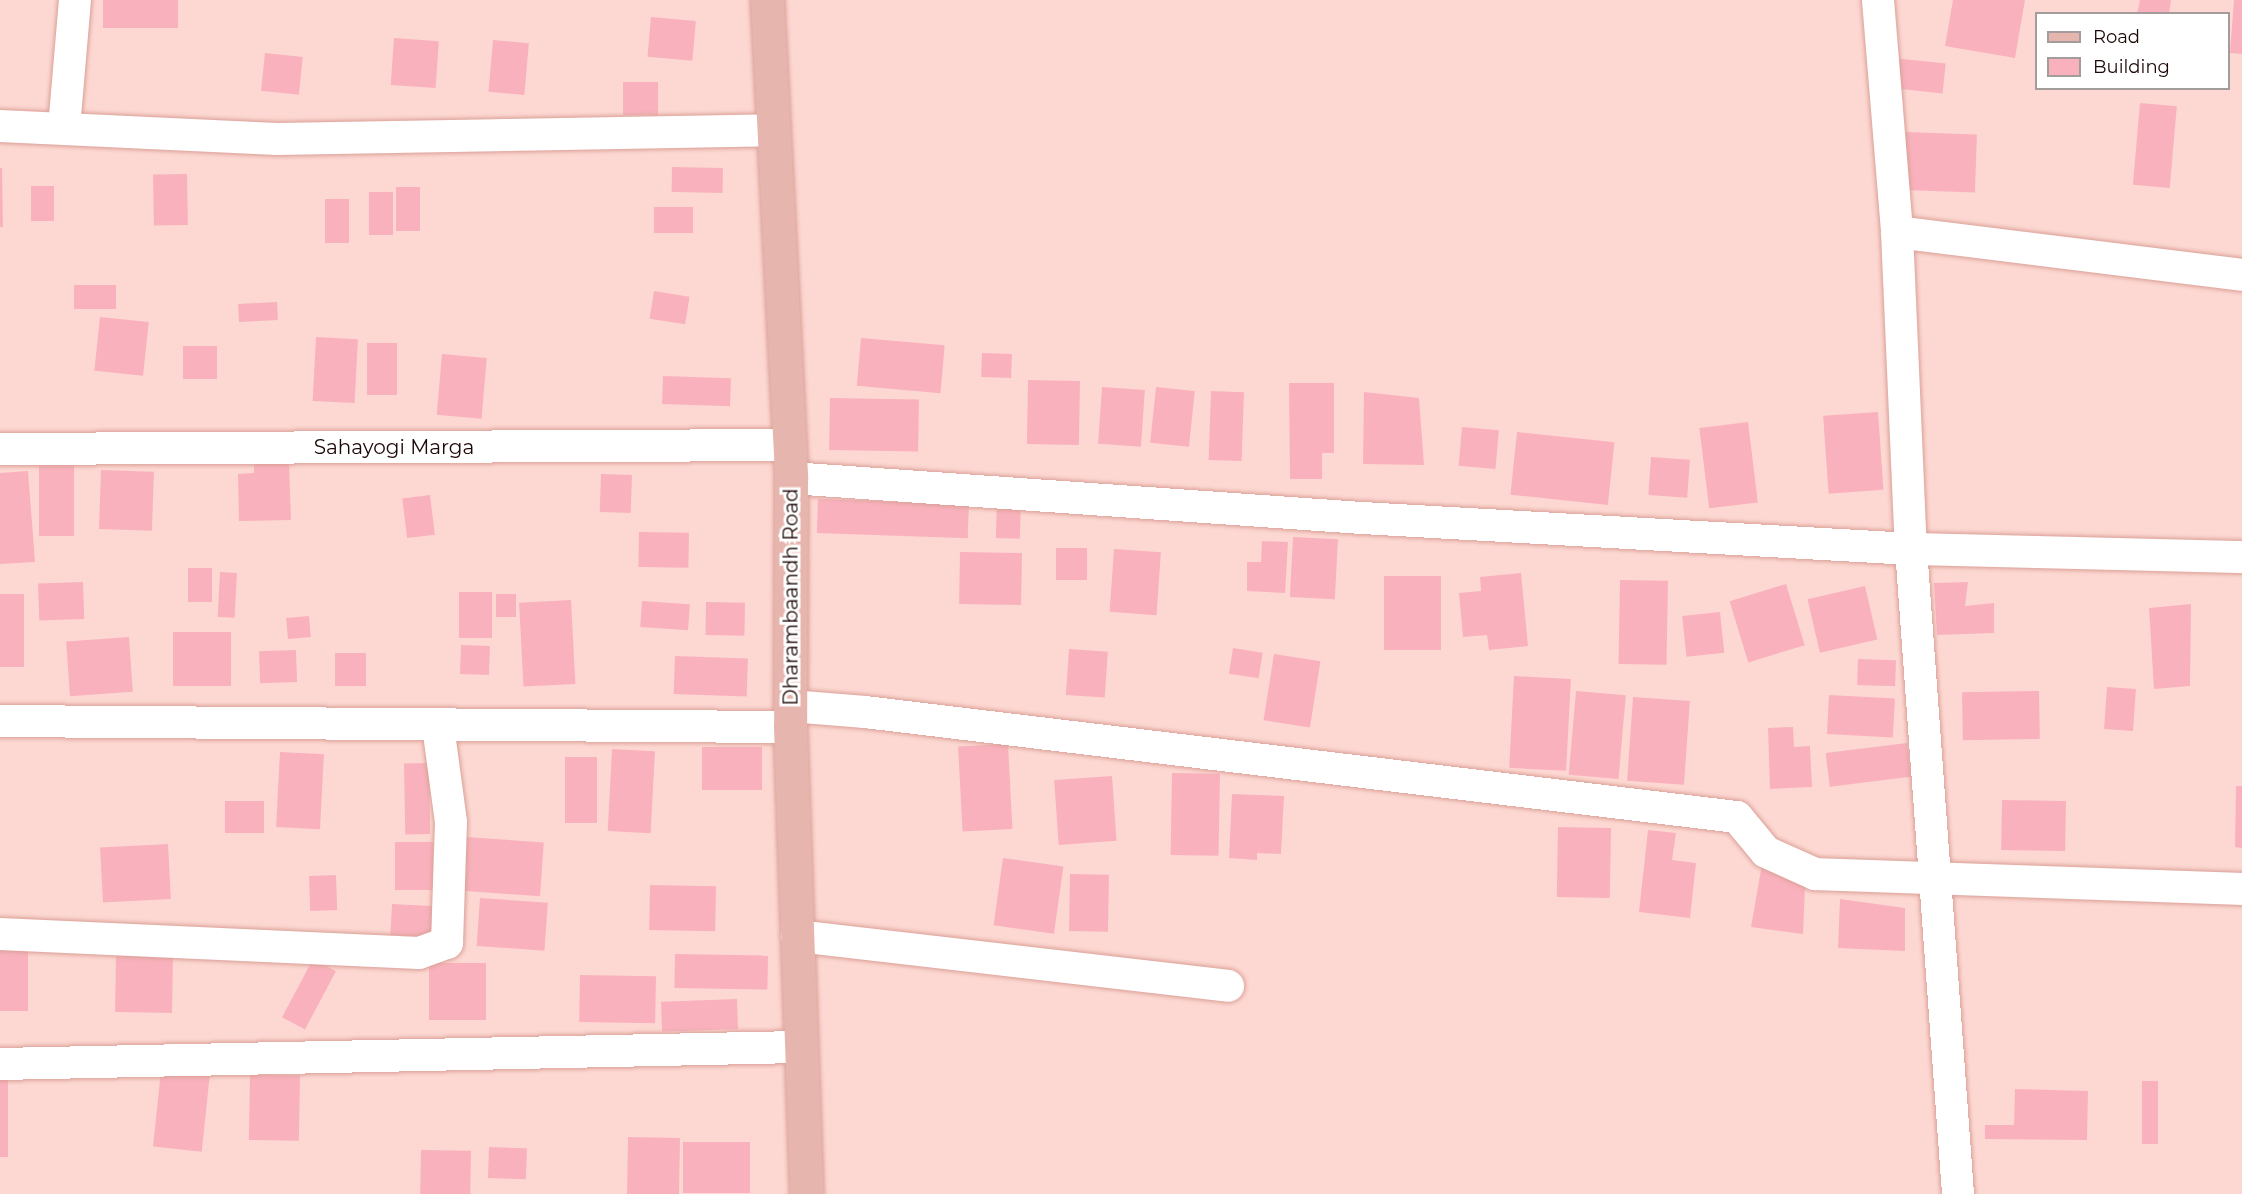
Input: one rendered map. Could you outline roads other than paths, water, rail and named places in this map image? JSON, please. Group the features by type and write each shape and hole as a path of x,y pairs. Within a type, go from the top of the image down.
{"main road":[{"name":"Dharambaandh Road","path":"767,0 791,478 790,717 806,1194"}],"street":[{"path":"64,128 75,0"},
{"path":"1878,0 1897,232 1911,549 1938,877 1958,1194"},
{"path":"0,126 277,139 773,130"},
{"path":"1897,232 2242,275"},
{"name":"Sahayogi Marga","path":"0,449 788,445"},
{"path":"791,478 1362,518 1911,549 2242,557"},
{"path":"0,721 438,726 790,717 865,712 1737,817 1766,852 1815,874 2242,889"},
{"path":"0,934 419,953 447,943 451,822 438,726"},
{"path":"797,936 1228,986"},
{"path":"0,1064 801,1047"}]}
